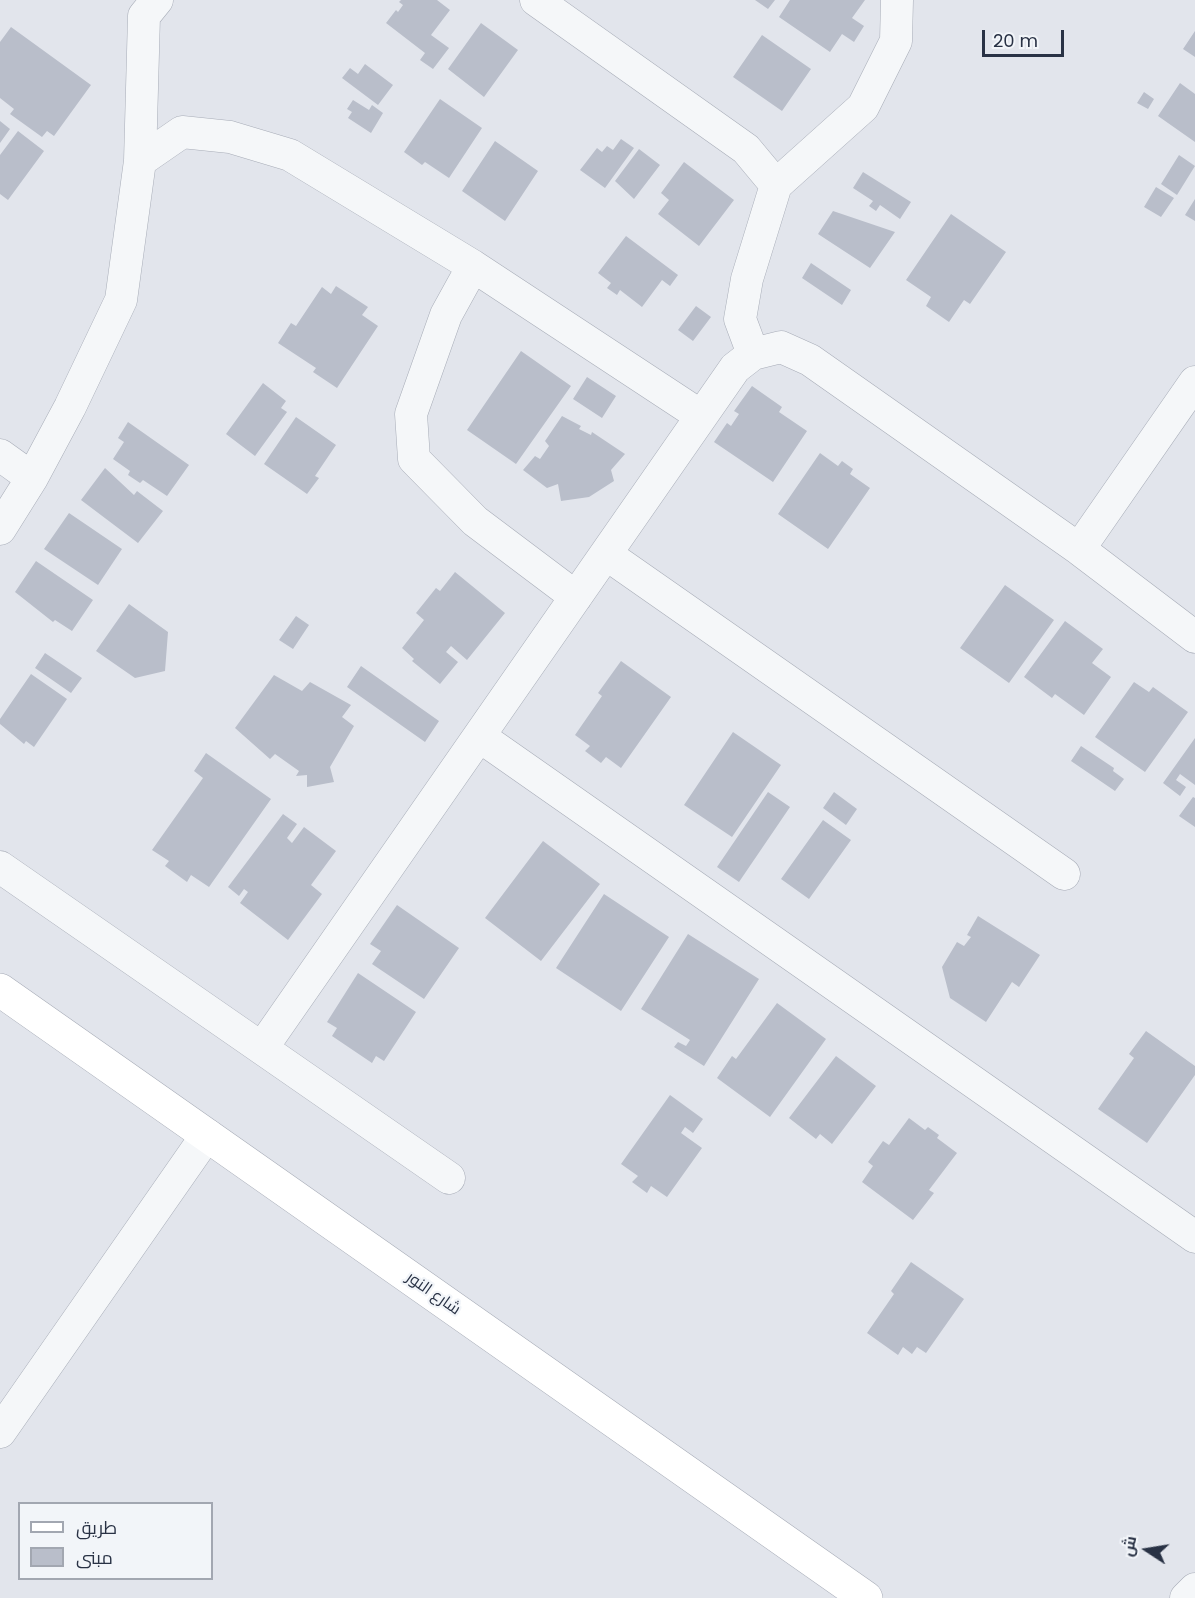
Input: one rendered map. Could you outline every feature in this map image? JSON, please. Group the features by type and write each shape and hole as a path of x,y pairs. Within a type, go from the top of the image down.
{"street":[{"path":"0,529 32,478 70,407 121,300 140,161 144,16 157,0"},
{"path":"536,0 746,149 776,185"},
{"path":"753,354 740,319 747,279 760,245 776,185 863,107 896,41 897,0"},
{"path":"140,161 182,132 230,137 290,155 473,266 701,417"},
{"path":"473,266 446,315 411,414 414,459 475,521 576,597"},
{"path":"262,1048 735,368 753,354 781,347 810,360 1079,549 1195,638"},
{"path":"1079,549 1195,382"},
{"path":"0,455 32,478"},
{"path":"606,554 1064,874"},
{"path":"479,736 1195,1237"},
{"path":"0,867 449,1178"},
{"name":"شارع النور","path":"0,990 866,1598"},
{"path":"0,1432 207,1135"},
{"path":"1186,1598 1195,1589"}],"building":[{"path":"401,0 437,0 450,10 431,35 449,48 433,69 420,60 425,53 386,23 403,5 399,2"},
{"path":"755,0 775,0 768,9"},
{"path":"790,0 865,0 852,18 864,26 854,42 842,34 830,52 779,17"},
{"path":"481,23 518,50 484,97 448,69"},
{"path":"11,27 91,85 54,136 47,131 42,137 10,114 14,109 0,98 0,42"},
{"path":"1195,31 1195,57 1183,49"},
{"path":"762,35 811,69 782,111 733,77"},
{"path":"365,64 393,85 378,105 342,78 350,68 358,74"},
{"path":"1180,83 1195,94 1195,142 1158,116"},
{"path":"1144,92 1154,99 1148,109 1137,103"},
{"path":"440,99 482,128 449,178 425,162 422,165 404,152"},
{"path":"353,100 369,110 372,105 383,113 371,133 348,118 352,112 347,109"},
{"path":"0,121 10,129 0,143"},
{"path":"18,131 44,151 8,200 0,194 0,155"},
{"path":"621,139 634,148 605,188 580,170 597,148 602,152 607,146 613,150"},
{"path":"495,141 538,171 505,221 462,191"},
{"path":"639,149 660,165 634,199 615,181"},
{"path":"1179,155 1195,166 1177,195 1161,184"},
{"path":"684,162 734,200 699,246 658,214 669,200 661,193"},
{"path":"863,172 911,202 900,219 880,205 876,211 869,206 873,201 853,188"},
{"path":"1156,187 1174,198 1161,217 1144,207"},
{"path":"1195,199 1195,221 1185,215"},
{"path":"833,211 895,232 870,268 818,234"},
{"path":"951,214 1006,252 970,304 964,300 949,322 926,306 931,297 906,280"},
{"path":"626,236 678,275 670,286 662,280 642,307 620,290 617,295 607,288 611,283 598,273"},
{"path":"811,263 851,290 842,305 802,278"},
{"path":"336,286 368,307 362,315 378,326 337,388 313,372 316,368 278,343 291,323 296,326 322,287 331,294"},
{"path":"696,306 711,317 693,341 678,330"},
{"path":"521,351 571,386 516,464 467,430"},
{"path":"587,377 616,396 602,418 573,399"},
{"path":"263,383 286,401 281,408 287,412 255,456 226,434"},
{"path":"752,386 782,407 779,412 807,431 773,482 714,442 727,423 731,426 739,414 734,411"},
{"path":"562,416 581,426 579,429 591,435 592,432 625,454 611,470 614,481 589,497 561,501 558,484 547,488 523,470 535,456 540,459 549,446 545,441"},
{"path":"296,417 336,445 315,476 319,478 307,494 264,464"},
{"path":"128,422 189,465 167,496 143,480 140,483 128,475 130,471 113,459 124,442 118,438"},
{"path":"820,453 838,466 842,461 853,469 850,474 870,488 828,549 778,514"},
{"path":"105,468 134,495 137,491 163,511 138,543 81,500"},
{"path":"69,513 122,549 98,585 44,549"},
{"path":"36,561 93,600 72,631 55,620 53,622 15,592"},
{"path":"455,572 505,613 467,660 451,646 446,652 458,662 440,684 412,661 414,659 402,648 424,620 416,613 436,588 440,591"},
{"path":"1005,585 1054,620 1009,683 960,648"},
{"path":"129,604 168,632 165,671 135,678 96,651"},
{"path":"296,616 309,625 293,649 279,640"},
{"path":"1065,621 1103,649 1092,663 1111,677 1084,715 1055,694 1052,698 1024,677"},
{"path":"45,653 82,678 71,693 35,668"},
{"path":"621,661 671,697 621,768 606,757 601,763 585,751 590,746 575,735 602,696 598,693"},
{"path":"361,666 439,721 425,742 347,687"},
{"path":"31,674 67,699 34,747 26,741 24,744 0,724 0,719"},
{"path":"274,675 302,691 310,682 351,705 342,717 354,726 330,767 334,782 307,787 307,775 296,776 299,771 275,754 270,759 235,728"},
{"path":"1134,682 1149,692 1153,687 1188,712 1145,772 1095,737"},
{"path":"733,732 781,765 732,837 684,805"},
{"path":"1195,738 1195,785 1180,774 1176,780 1186,787 1180,796 1163,783"},
{"path":"1081,746 1114,768 1113,771 1124,779 1115,791 1071,761"},
{"path":"206,753 271,799 209,887 191,875 187,882 165,866 169,861 152,850 203,778 194,771"},
{"path":"768,792 790,807 739,882 717,867"},
{"path":"834,792 857,809 846,825 823,808"},
{"path":"1193,797 1195,798 1195,827 1179,816"},
{"path":"283,814 297,824 287,838 292,843 304,827 336,851 311,885 322,894 288,940 240,903 248,892 244,889 239,896 228,887"},
{"path":"823,820 851,840 809,899 781,879"},
{"path":"543,841 600,884 541,961 485,918"},
{"path":"604,894 669,937 621,1011 556,968"},
{"path":"397,905 459,948 424,999 372,964 381,951 370,944"},
{"path":"978,916 1040,955 1019,987 1012,982 986,1022 950,998 942,967 957,942 964,946 971,937 967,935"},
{"path":"688,934 759,979 704,1066 674,1047 678,1042 686,1046 690,1040 641,1009"},
{"path":"358,973 416,1012 384,1061 376,1056 372,1063 332,1036 337,1028 327,1022"},
{"path":"777,1003 826,1039 770,1117 717,1078 732,1056 736,1059"},
{"path":"1146,1031 1195,1066 1195,1075 1147,1143 1098,1109 1134,1058 1129,1054"},
{"path":"836,1056 876,1086 832,1144 820,1134 816,1139 789,1118"},
{"path":"670,1095 703,1119 693,1133 685,1127 681,1133 702,1148 667,1197 651,1186 647,1193 632,1182 638,1176 621,1164"},
{"path":"909,1118 925,1130 928,1127 939,1135 937,1138 957,1153 929,1190 934,1193 913,1220 862,1182 873,1166 868,1162 883,1141 889,1145"},
{"path":"911,1262 964,1299 926,1353 917,1347 912,1354 903,1347 898,1355 867,1333 894,1294 891,1291"}]}
